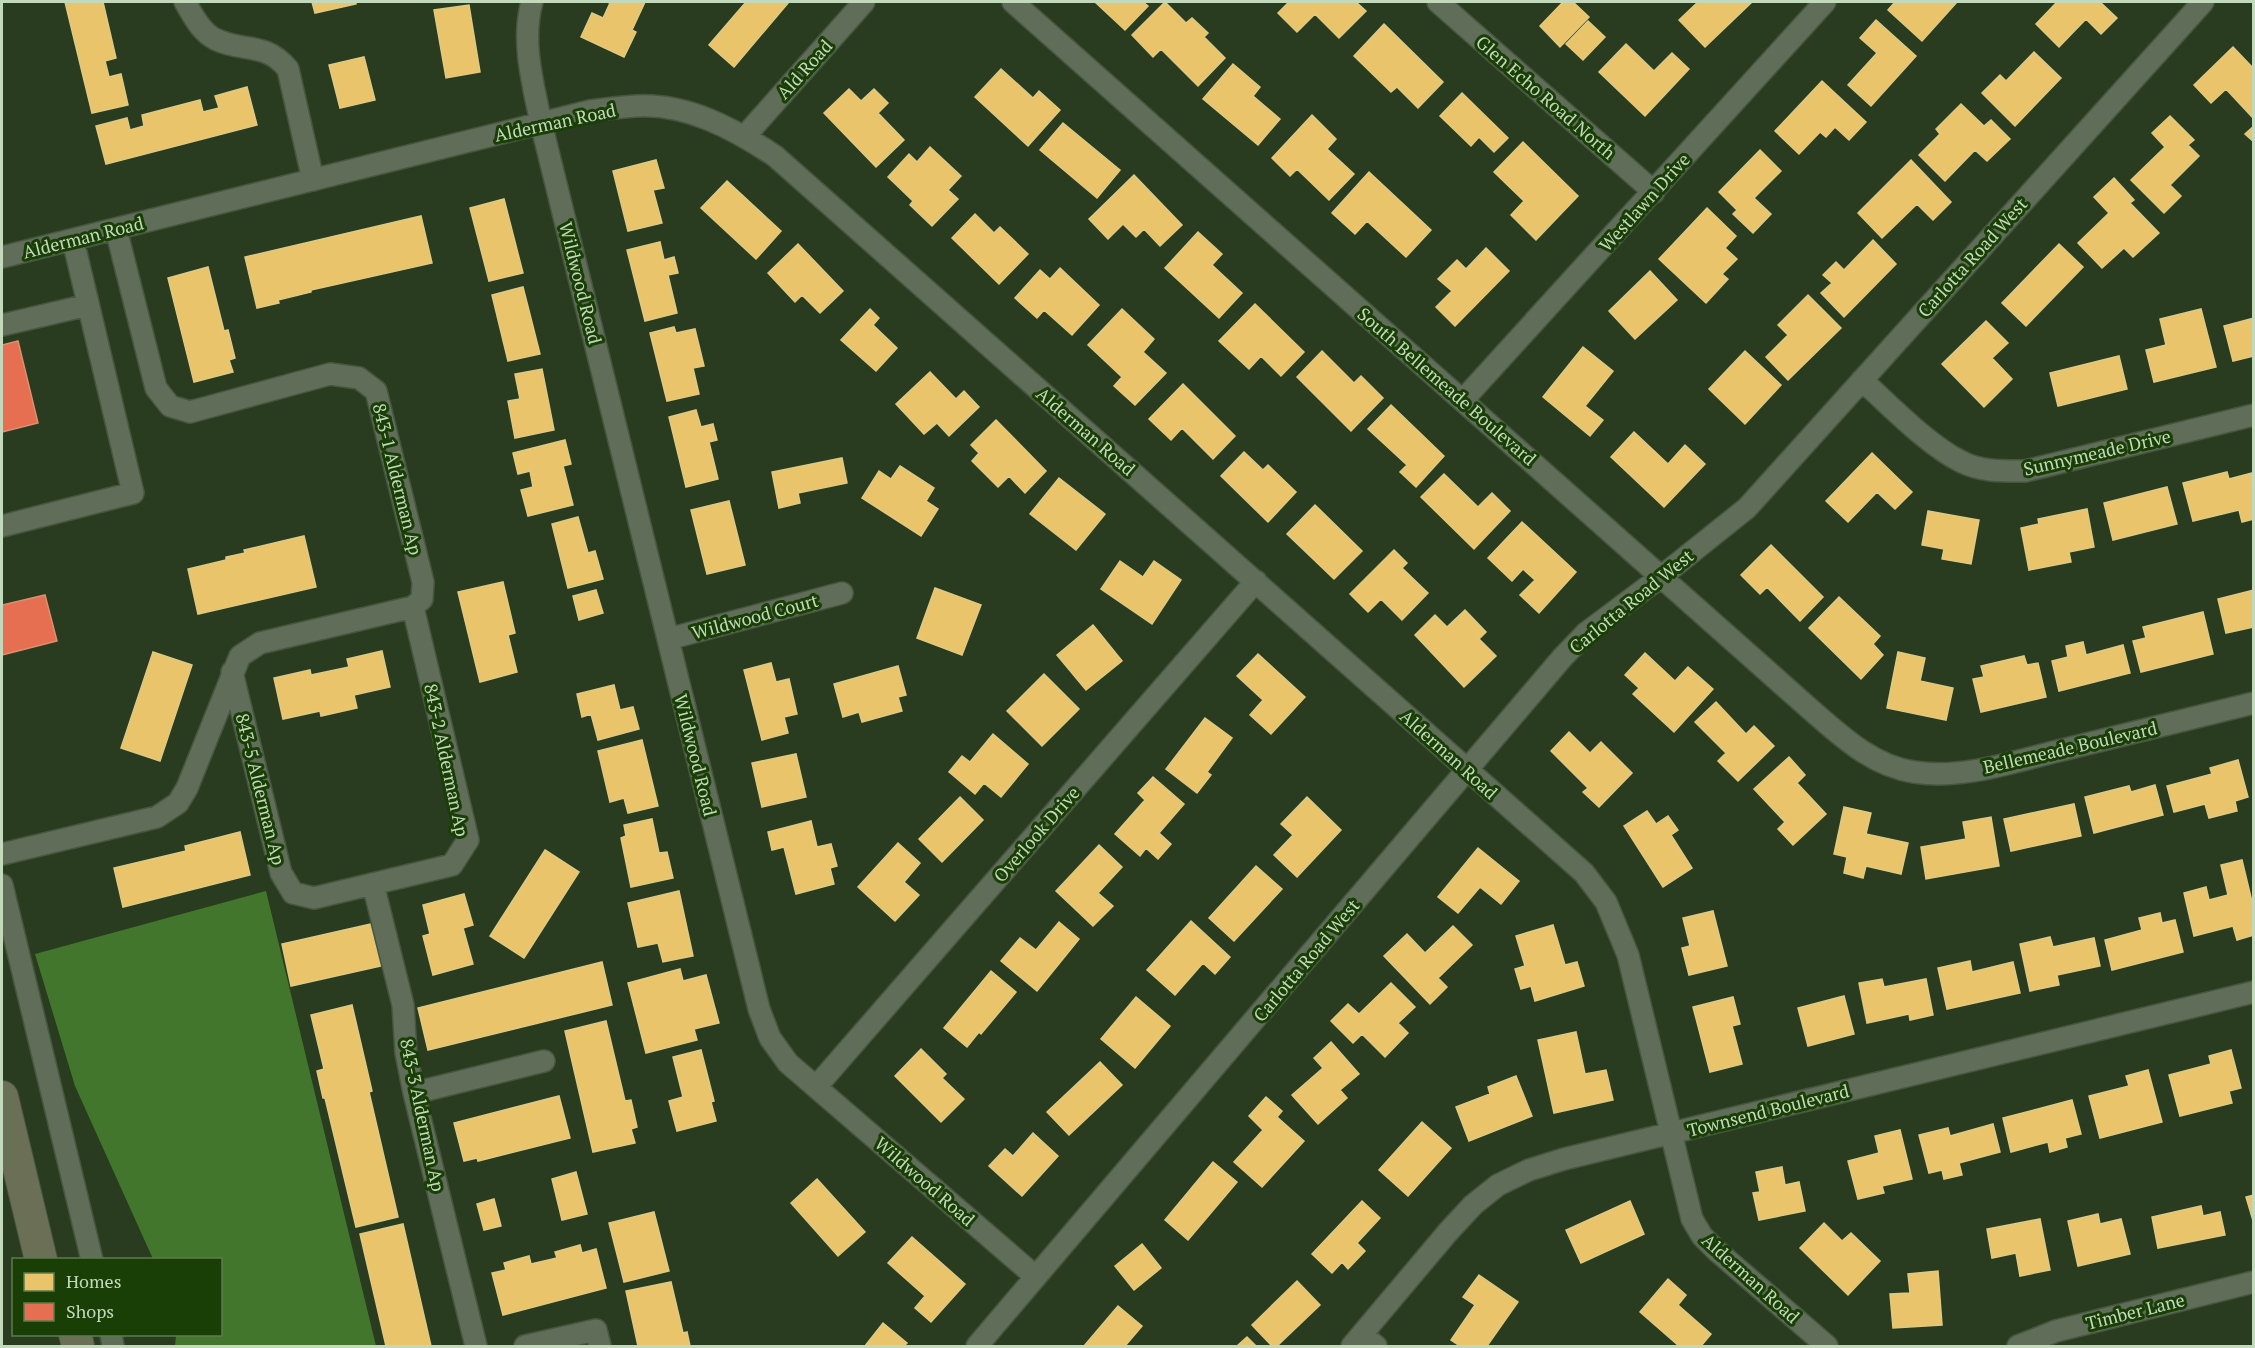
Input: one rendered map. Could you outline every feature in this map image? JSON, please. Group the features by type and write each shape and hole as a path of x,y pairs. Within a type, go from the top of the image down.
{"highway":[{"path":"2,1097 41,1258"},
{"path":"24,1189 50,1258"}],"street":[{"path":"186,2 198,24 213,38 229,44 264,51 278,57 288,69 313,180"},
{"name":"Wildwood Road","path":"532,2 528,46 541,123 759,1009 770,1038 788,1063 1036,1277"},
{"name":"Ald Road","path":"745,136 864,2"},
{"name":"South Bellemeade Boulevard","path":"1013,2 1848,742 1886,764"},
{"name":"Glen Echo Road North","path":"1438,2 1654,192"},
{"name":"Westlawn Drive","path":"1462,400 1825,2"},
{"name":"Carlotta Road West","path":"977,1347 1562,658 1586,633 1747,508 2203,2"},
{"name":"Alderman Road","path":"2,257 590,111 639,106 681,111 717,123 745,136 775,156 1584,873 1606,902 1628,955 1692,1219 1702,1236 1827,1347"},
{"name":"843-1 Alderman Ap","path":"116,229 156,388 170,406 190,411 330,374 359,378 376,391 423,582 422,599 413,607"},
{"path":"2,526 133,493 73,240"},
{"path":"2,326 88,305"},
{"name":"Sunnymeade Drive","path":"1862,380 1926,438 1962,463 1994,471 2025,471 2253,415"},
{"name":"Overlook Drive","path":"816,1087 1256,581"},
{"name":"Wildwood Court","path":"668,639 842,593"},
{"path":"2,854 157,817 178,803 187,788 240,656 260,643 413,607"},
{"name":"843-2 Alderman Ap","path":"373,884 452,865 468,840 413,607"},
{"name":"843-5 Alderman Ap","path":"232,672 281,873 293,893 314,898 373,884"},
{"name":"Bellemeade Boulevard","path":"1886,764 1913,772 1949,773 1995,766 2253,703"},
{"name":"843-3 Alderman Ap","path":"373,884 403,1005 406,1053 414,1093 476,1347"},
{"path":"2,885 92,1258"},
{"name":"Townsend Boulevard","path":"1363,1343 1448,1232 1473,1205 1498,1185 1529,1170 1564,1159 2253,992"},
{"path":"414,1093 544,1060"},
{"name":"Timber Lane","path":"2018,1347 2056,1331 2253,1282"},
{"path":"525,1347 596,1330 600,1347"}],"green space":[{"path":"266,891 376,1346 175,1346 176,1336 222,1336 222,1258 153,1258 75,1086 35,954"}],"building: Homes":[{"path":"65,2 103,2 116,58 105,61 109,77 121,74 128,105 92,113"},
{"path":"312,2 356,2 356,4 315,13"},
{"path":"607,2 645,2 632,30 636,32 624,57 581,37 592,13 603,18 610,3"},
{"path":"746,2 788,3 734,67 709,45"},
{"path":"1095,2 1143,2 1148,6 1125,30"},
{"path":"1165,2 1186,23 1192,18 1208,33 1204,37 1225,58 1198,86 1161,49 1153,57 1132,35"},
{"path":"1289,2 1356,2 1366,11 1339,38 1315,14 1297,32 1278,13"},
{"path":"1563,2 1573,2 1589,17 1560,47 1540,26"},
{"path":"1698,2 1752,2 1705,47 1679,20"},
{"path":"1895,2 1957,2 1922,41 1888,10"},
{"path":"2057,2 2100,2 2117,18 2101,34 2086,19 2059,47 2036,24"},
{"path":"469,5 480,72 446,78 434,10"},
{"path":"1876,20 1916,56 1871,106 1848,85 1877,53 1860,38"},
{"path":"1588,21 1605,37 1583,60 1566,44"},
{"path":"1384,24 1443,82 1418,108 1397,87 1391,92 1354,56"},
{"path":"1626,44 1654,71 1672,53 1689,69 1645,116 1599,72"},
{"path":"2233,47 2254,69 2254,119 2226,89 2211,103 2194,85"},
{"path":"2034,52 2061,78 2015,126 1982,93 2000,75 2006,81"},
{"path":"364,57 375,100 340,108 329,65"},
{"path":"1233,64 1260,87 1253,96 1280,119 1258,145 1203,99"},
{"path":"1001,69 1033,98 1039,91 1060,110 1028,146 975,97"},
{"path":"1822,81 1866,122 1849,140 1835,127 1826,137 1820,132 1799,154 1775,131"},
{"path":"247,87 257,125 106,164 96,126 127,118 130,130 144,126 142,115 200,100 203,112 219,108 215,96"},
{"path":"849,89 861,101 874,89 888,103 878,113 904,140 876,167 824,113"},
{"path":"1462,93 1508,138 1494,152 1479,137 1471,146 1440,116"},
{"path":"1961,104 1984,126 1991,120 2010,139 1987,161 1975,150 1945,181 1919,155 1940,134 1936,129"},
{"path":"1312,115 1336,139 1327,149 1354,174 1329,200 1297,169 1290,176 1272,158"},
{"path":"2170,116 2194,140 2188,145 2199,156 2170,185 2181,196 2164,213 2131,180 2165,147 2152,133"},
{"path":"1063,123 1120,170 1097,198 1040,150"},
{"path":"2254,126 2254,142 2245,134"},
{"path":"1523,142 1578,196 1536,240 1511,215 1524,201 1494,172"},
{"path":"930,147 961,176 948,190 958,199 932,226 910,205 913,201 888,177 909,154 917,162"},
{"path":"1760,150 1781,171 1754,198 1771,214 1753,233 1733,214 1737,210 1719,192"},
{"path":"656,160 664,188 653,190 662,223 628,231 613,171"},
{"path":"1911,160 1951,202 1933,220 1917,204 1882,238 1858,213"},
{"path":"1369,172 1431,230 1406,257 1367,221 1355,234 1332,213"},
{"path":"1134,175 1182,225 1160,246 1144,229 1136,237 1123,224 1108,239 1089,219"},
{"path":"2114,178 2134,200 2130,203 2159,233 2133,257 2124,248 2102,268 2078,243 2109,213 2094,197"},
{"path":"727,181 781,231 756,259 701,208"},
{"path":"504,199 523,273 489,281 470,208"},
{"path":"1707,208 1736,236 1725,248 1737,259 1722,274 1728,279 1706,303 1659,259"},
{"path":"975,214 994,233 1000,227 1028,254 999,284 952,238"},
{"path":"421,216 432,263 311,290 311,292 278,300 279,303 257,308 245,257"},
{"path":"1198,232 1222,254 1212,265 1242,293 1219,318 1165,268"},
{"path":"1873,240 1896,264 1844,317 1821,293 1832,283 1823,275 1836,262 1844,270"},
{"path":"660,242 664,260 674,257 678,273 668,275 677,313 645,321 627,250"},
{"path":"798,244 843,291 820,313 802,295 795,302 768,273"},
{"path":"2059,244 2083,267 2026,326 2002,303"},
{"path":"1486,248 1509,271 1455,326 1436,307 1452,291 1438,279 1457,260 1466,269"},
{"path":"208,267 224,331 228,330 235,358 229,360 233,372 194,382 168,278"},
{"path":"1060,268 1099,305 1072,335 1044,310 1037,318 1015,298 1040,270 1050,279"},
{"path":"1650,271 1677,300 1635,339 1609,311"},
{"path":"523,287 540,354 508,361 492,295"},
{"path":"1808,295 1841,328 1788,380 1766,357 1788,335 1778,325"},
{"path":"1255,304 1304,352 1281,376 1261,356 1249,369 1219,341"},
{"path":"870,309 879,318 873,325 897,348 876,371 841,340"},
{"path":"1122,309 1154,339 1143,352 1166,373 1135,405 1114,386 1122,377 1088,345"},
{"path":"2201,309 2216,367 2154,382 2146,350 2166,345 2160,319"},
{"path":"2254,318 2254,356 2233,361 2224,326"},
{"path":"1986,321 2008,343 1992,358 2012,379 1984,407 1942,364"},
{"path":"674,327 676,333 695,329 704,366 693,368 699,394 667,401 650,333"},
{"path":"1583,347 1613,371 1585,406 1603,420 1590,436 1543,397"},
{"path":"1322,351 1354,383 1361,376 1383,398 1351,431 1297,377"},
{"path":"1745,351 1781,385 1745,424 1709,389"},
{"path":"2119,356 2127,389 2058,406 2050,373"},
{"path":"542,369 554,430 515,438 508,401 520,399 515,374"},
{"path":"930,372 956,399 964,391 979,407 949,436 937,423 924,434 896,404"},
{"path":"1183,384 1235,436 1213,459 1182,428 1171,440 1149,419"},
{"path":"1391,405 1444,456 1416,487 1400,472 1407,465 1368,429"},
{"path":"696,410 701,427 713,424 717,440 709,442 718,479 686,487 669,417"},
{"path":"996,420 1046,471 1025,493 1009,476 998,487 972,461 979,453 971,445"},
{"path":"1634,432 1668,464 1685,445 1705,464 1664,507 1611,457"},
{"path":"565,440 571,464 563,466 573,505 528,516 521,490 533,487 530,471 518,474 513,453"},
{"path":"1244,452 1263,470 1268,465 1296,492 1268,522 1221,476"},
{"path":"1872,453 1912,492 1895,509 1877,492 1848,522 1826,501"},
{"path":"842,458 847,483 798,493 800,503 779,508 772,472"},
{"path":"900,466 934,488 926,501 938,509 921,536 862,498 879,471 891,479"},
{"path":"2227,472 2229,479 2252,473 2254,519 2242,522 2239,510 2193,521 2183,483"},
{"path":"1444,474 1478,507 1492,493 1510,511 1474,549 1421,497"},
{"path":"1059,478 1105,514 1076,550 1030,514"},
{"path":"2167,487 2177,524 2113,540 2104,503"},
{"path":"729,501 745,565 707,574 691,510"},
{"path":"1315,505 1362,551 1334,579 1287,534"},
{"path":"2087,509 2094,547 2069,552 2071,562 2029,570 2021,528 2039,524 2038,519"},
{"path":"1928,511 1979,520 1971,564 1942,559 1944,549 1922,545"},
{"path":"578,517 588,553 595,551 603,579 568,588 552,524"},
{"path":"1522,522 1576,572 1539,613 1520,595 1535,580 1523,569 1512,581 1488,558"},
{"path":"304,536 316,587 198,614 188,569 226,560 226,557 245,553 244,550"},
{"path":"1771,545 1823,597 1800,621 1767,587 1760,594 1741,575"},
{"path":"1394,550 1407,563 1402,568 1428,593 1402,620 1381,599 1368,612 1350,594"},
{"path":"1120,561 1143,577 1154,561 1181,580 1152,624 1101,589"},
{"path":"503,582 515,633 508,635 517,672 480,682 458,592"},
{"path":"935,588 981,605 962,655 917,638"},
{"path":"596,590 603,613 579,620 573,596"},
{"path":"2254,590 2254,627 2226,633 2218,599"},
{"path":"1839,597 1880,636 1873,644 1883,655 1861,679 1809,628"},
{"path":"1465,610 1486,632 1479,639 1496,656 1464,687 1415,635 1435,615 1447,627"},
{"path":"2203,612 2213,654 2141,672 2133,641 2146,638 2143,627"},
{"path":"1093,625 1122,661 1086,690 1057,655"},
{"path":"2083,642 2086,655 2123,645 2130,673 2059,691 2052,661 2068,657 2066,646"},
{"path":"382,651 390,687 354,695 357,708 321,716 320,711 283,719 274,678 310,670 311,675 349,667 347,659"},
{"path":"153,652 192,665 160,761 121,748"},
{"path":"1898,652 1925,658 1920,681 1953,688 1946,720 1887,708"},
{"path":"1645,653 1675,681 1688,667 1713,689 1674,732 1633,694 1639,688 1625,675"},
{"path":"1258,654 1305,697 1271,734 1250,715 1263,700 1237,676"},
{"path":"2024,656 2027,665 2038,663 2046,697 1981,712 1973,679 1984,677 1981,666"},
{"path":"771,663 776,682 789,679 797,714 784,717 788,733 762,740 744,670"},
{"path":"898,666 906,695 898,697 902,711 862,722 859,712 843,717 834,684"},
{"path":"1044,674 1079,709 1042,746 1007,711"},
{"path":"614,685 620,710 633,707 639,729 598,740 591,714 582,717 577,694"},
{"path":"1716,702 1746,734 1754,726 1774,746 1738,781 1718,761 1726,753 1695,722"},
{"path":"1205,718 1232,738 1207,772 1211,775 1197,793 1166,769"},
{"path":"1569,732 1590,753 1601,742 1632,773 1599,807 1583,792 1588,788 1551,751"},
{"path":"993,734 1028,764 1001,797 984,783 975,794 949,772 962,756 970,762"},
{"path":"642,740 658,806 628,813 624,798 610,802 598,751"},
{"path":"796,754 806,797 762,807 752,763"},
{"path":"1789,757 1805,775 1797,783 1826,814 1793,845 1778,829 1785,822 1754,789"},
{"path":"2238,760 2248,797 2235,801 2237,811 2209,818 2205,804 2174,812 2167,786 2212,774 2210,768"},
{"path":"1153,777 1184,804 1159,833 1171,844 1158,859 1146,848 1140,856 1115,834 1145,800 1138,793"},
{"path":"2155,785 2163,815 2094,833 2085,797 2129,786 2131,792"},
{"path":"960,797 983,820 942,862 919,839"},
{"path":"1307,797 1341,830 1297,877 1274,855 1293,835 1281,824"},
{"path":"2074,804 2081,836 2011,851 2004,819"},
{"path":"1844,807 1871,813 1866,834 1908,843 1901,874 1866,866 1863,878 1844,873 1847,857 1834,854"},
{"path":"1647,811 1656,824 1668,816 1678,830 1671,835 1692,868 1663,887 1624,826"},
{"path":"1991,817 1999,866 1926,879 1921,847 1966,839 1963,822"},
{"path":"652,819 659,853 667,852 673,878 631,887 621,838 626,836 624,825"},
{"path":"811,821 817,847 831,844 837,866 830,868 834,884 796,894 784,847 772,850 768,832"},
{"path":"240,832 250,875 123,907 114,868 186,851 185,846"},
{"path":"898,843 920,863 904,882 919,895 895,921 858,887"},
{"path":"1099,845 1122,867 1098,893 1113,906 1093,926 1056,891"},
{"path":"1478,848 1519,881 1501,904 1480,887 1458,913 1438,897"},
{"path":"545,850 579,872 524,958 490,936"},
{"path":"2242,860 2254,910 2254,935 2237,940 2233,926 2194,936 2184,893 2206,887 2209,900 2228,895 2221,865"},
{"path":"1256,866 1282,889 1234,941 1209,918"},
{"path":"679,891 693,956 663,962 658,943 638,947 628,903"},
{"path":"464,894 473,925 463,928 473,964 433,975 423,936 430,934 423,905"},
{"path":"1713,911 1727,966 1689,975 1682,948 1690,946 1683,918"},
{"path":"2160,913 2162,923 2175,920 2183,952 2112,970 2105,940 2142,930 2139,918"},
{"path":"1191,921 1230,957 1215,974 1203,963 1175,995 1147,970"},
{"path":"1059,922 1079,939 1037,991 1001,961 1020,938 1036,950"},
{"path":"371,924 381,966 291,986 282,944"},
{"path":"1553,925 1565,965 1577,962 1584,986 1535,1001 1531,986 1521,989 1515,969 1525,966 1516,936"},
{"path":"1453,926 1472,945 1438,978 1447,987 1430,1004 1384,956 1407,934 1425,953"},
{"path":"2050,937 2053,947 2094,938 2100,966 2057,975 2059,985 2030,991 2020,944"},
{"path":"1970,961 1972,972 2013,962 2020,993 1947,1009 1938,968"},
{"path":"602,962 612,1005 428,1050 418,1008"},
{"path":"680,969 683,981 706,975 719,1023 694,1029 697,1040 646,1053 628,983"},
{"path":"991,971 1016,992 981,1034 979,1032 967,1047 944,1028"},
{"path":"1882,979 1884,987 1926,979 1933,1015 1910,1020 1909,1014 1867,1023 1859,983"},
{"path":"1391,983 1415,1007 1398,1023 1408,1033 1385,1057 1362,1034 1353,1043 1331,1021 1348,1004 1359,1014"},
{"path":"1844,996 1854,1034 1808,1046 1798,1008"},
{"path":"1136,997 1170,1026 1135,1068 1101,1039"},
{"path":"1733,997 1740,1024 1732,1026 1742,1064 1710,1072 1693,1007"},
{"path":"352,1005 372,1091 369,1092 398,1217 356,1227 317,1071 324,1069 311,1015"},
{"path":"606,1021 625,1101 631,1100 637,1127 631,1129 635,1143 593,1152 565,1031"},
{"path":"1576,1032 1585,1074 1606,1070 1613,1100 1554,1113 1538,1040"},
{"path":"1331,1042 1359,1074 1340,1090 1347,1098 1318,1124 1292,1095 1323,1068 1314,1058"},
{"path":"921,1049 946,1074 942,1078 964,1099 941,1122 895,1076"},
{"path":"701,1050 714,1101 711,1102 716,1121 677,1131 669,1101 683,1097 673,1057"},
{"path":"2231,1050 2241,1088 2229,1091 2232,1103 2180,1116 2169,1075 2211,1064 2209,1056"},
{"path":"1100,1062 1122,1085 1069,1135 1047,1112"},
{"path":"2148,1070 2162,1122 2100,1138 2089,1096 2129,1086 2126,1076"},
{"path":"1516,1076 1532,1116 1469,1141 1456,1107 1490,1094 1488,1087"},
{"path":"559,1096 570,1138 478,1161 477,1158 464,1161 454,1123"},
{"path":"1266,1097 1282,1111 1277,1117 1304,1141 1262,1187 1234,1162 1263,1130 1249,1116"},
{"path":"2072,1100 2081,1134 2065,1138 2067,1147 2050,1152 2048,1142 2011,1152 2003,1118"},
{"path":"1422,1122 1451,1148 1408,1196 1379,1170"},
{"path":"1993,1124 2000,1152 1959,1163 1962,1175 1944,1179 1942,1170 1929,1173 1919,1135 1948,1128 1950,1136"},
{"path":"1900,1130 1912,1179 1882,1186 1884,1193 1858,1199 1848,1161 1879,1153 1875,1136"},
{"path":"1033,1133 1058,1156 1022,1196 989,1166 1005,1149 1013,1156"},
{"path":"1213,1162 1237,1182 1188,1240 1165,1220"},
{"path":"1782,1167 1785,1185 1799,1182 1805,1211 1759,1220 1753,1193 1760,1192 1756,1172"},
{"path":"576,1172 587,1214 562,1220 552,1179"},
{"path":"817,1179 865,1232 838,1256 791,1203"},
{"path":"2254,1195 2254,1224 2246,1197"},
{"path":"494,1199 501,1226 484,1230 477,1204"},
{"path":"1362,1201 1380,1218 1357,1243 1365,1251 1348,1269 1342,1262 1332,1273 1312,1254"},
{"path":"1630,1201 1644,1234 1581,1263 1566,1230"},
{"path":"2201,1206 2203,1216 2220,1212 2225,1235 2158,1248 2152,1217"},
{"path":"654,1212 669,1271 624,1282 609,1223"},
{"path":"2098,1214 2100,1224 2121,1219 2130,1254 2078,1266 2068,1221"},
{"path":"2040,1219 2050,1270 2020,1276 2016,1253 1992,1258 1987,1229"},
{"path":"1824,1223 1842,1241 1851,1233 1880,1261 1848,1295 1800,1248"},
{"path":"403,1224 431,1346 386,1346 360,1234"},
{"path":"912,1237 965,1284 931,1322 915,1308 925,1296 888,1263"},
{"path":"1142,1244 1161,1268 1134,1290 1115,1266"},
{"path":"580,1245 582,1253 596,1249 606,1288 503,1315 492,1273 506,1270 504,1263 529,1256 531,1264 557,1258 555,1252"},
{"path":"1938,1271 1942,1325 1893,1328 1890,1294 1910,1293 1908,1274"},
{"path":"1479,1275 1518,1302 1487,1346 1460,1346 1451,1340 1475,1305 1463,1297"},
{"path":"1668,1279 1686,1295 1678,1305 1711,1334 1701,1346 1679,1346 1640,1312"},
{"path":"1297,1281 1320,1305 1277,1346 1272,1346 1252,1325"},
{"path":"671,1282 683,1333 687,1332 690,1346 638,1346 626,1291"},
{"path":"1118,1306 1142,1326 1125,1346 1084,1346"},
{"path":"883,1323 907,1343 904,1346 865,1346"},
{"path":"1247,1337 1256,1346 1237,1346"}],"building: Shops":[{"path":"18,341 38,423 2,432 2,345"},
{"path":"45,595 57,641 2,655 2,605"}]}
